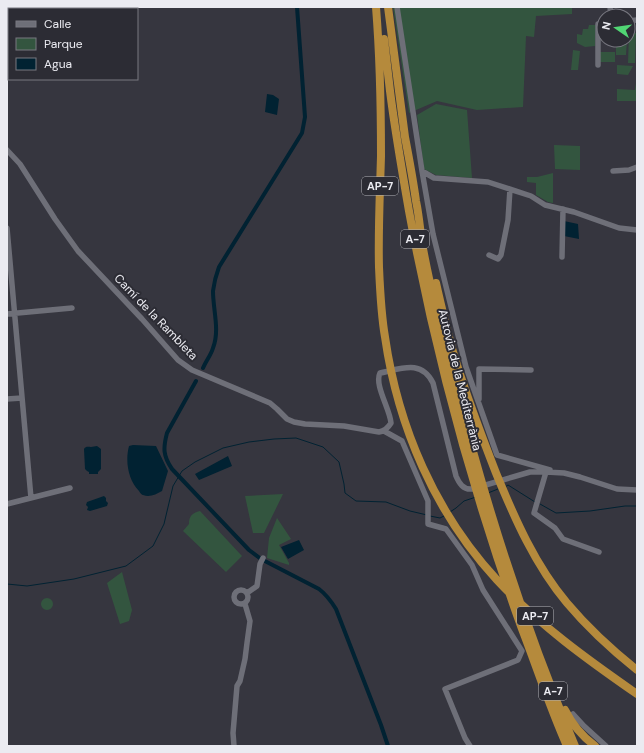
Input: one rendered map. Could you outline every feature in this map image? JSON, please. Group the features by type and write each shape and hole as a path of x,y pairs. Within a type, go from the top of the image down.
{"highway":[{"name":"AP-7","path":"376,7 380,70 381,128 379,232 384,329 389,365 404,420 415,451 442,506 464,539 499,581 544,624 591,662 637,694"},
{"name":"Autovia de la Mediterrània","path":"379,7 400,158 419,263 441,358 492,528 561,713 575,746"},
{"name":"Autovia de la Mediterrània","path":"388,7 405,136 417,202 422,243 437,315 473,466"},
{"name":"AP-7","path":"417,202 456,361 484,443 514,517 538,561 567,603 611,648 637,670"},
{"name":"Autovia de la Mediterrània","path":"492,528 500,564 514,607 567,746"},
{"path":"546,672 551,678 568,717 581,733 595,746"},
{"path":"561,732 564,746"}],"street":[{"path":"397,7 433,234 466,367 497,455 564,474"},
{"path":"598,48 598,65"},
{"name":"Camí de la Rambleta","path":"7,150 20,164 78,251 142,318 178,360 186,366 192,370 270,403 287,419 294,422 344,426 379,432 384,431"},
{"path":"612,171 637,168"},
{"path":"422,170 434,178 488,182 531,196 545,205 574,212 619,228 637,230"},
{"path":"489,255 498,259 501,255 508,220 510,189"},
{"path":"562,257 563,209"},
{"path":"7,228 31,498"},
{"path":"7,314 72,308"},
{"path":"470,746 465,738 445,690 518,660 522,651 483,590 472,565 446,529 428,524 428,501 402,440 384,431 391,423 391,416 380,387 378,379 380,373 416,368 424,371 430,376 456,476 464,487 472,489 530,472 546,472 580,477 617,489 637,490"},
{"path":"480,406 479,369 531,370"},
{"path":"7,399 22,398"},
{"path":"546,472 534,513 555,528 563,540 599,552"},
{"path":"7,504 70,488"},
{"path":"247,593 257,586 260,564 262,560"},
{"path":"245,604 242,605 237,603 234,596 239,591 244,591 247,593"},
{"path":"234,746 233,733 237,686 240,681 245,659 250,621 245,604 248,600 247,593"},
{"path":"573,714 606,746"}],"green space":[{"path":"393,7 572,7 572,14 536,16 534,37 526,36 523,107 477,110 437,101 409,113"},
{"path":"589,25 596,25 595,46 585,47 577,43 577,34 582,35 583,29 588,29"},
{"path":"616,48 626,48 626,55 616,55"},
{"path":"628,48 636,48 635,63 628,63"},
{"path":"573,50 580,51 578,70 571,70"},
{"path":"600,52 615,52 615,62 600,62"},
{"path":"617,65 633,66 628,75 617,74"},
{"path":"636,83 637,101 617,101 617,89 635,90"},
{"path":"436,104 467,110 472,178 436,175 424,169 417,115"},
{"path":"554,145 580,146 580,170 555,169"},
{"path":"553,173 553,203 548,202 536,195 536,183 527,182 527,177 537,177"},
{"path":"283,494 264,533 253,533 245,496"},
{"path":"200,511 242,556 226,572 183,531 189,524 192,515"},
{"path":"277,518 291,539 279,545 289,565 267,558 269,538"},
{"path":"122,572 132,610 129,621 120,624 107,583"},
{"path":"45,598 49,598 53,604 49,610 45,610 41,606 41,602"}],"water":[{"path":"267,94 273,95 279,99 277,115 265,112"},
{"path":"564,221 578,224 579,239 564,236"},
{"path":"97,446 101,449 101,469 98,474 89,474 89,472 85,469 84,449 86,447"},
{"path":"129,446 156,446 168,471 162,491 146,496 135,487 128,470 127,458"},
{"path":"228,456 232,466 199,480 195,474"},
{"path":"104,496 108,503 107,506 90,511 87,510 87,502"},
{"path":"299,540 304,550 288,559 281,547"}],"waterway":[{"path":"203,368 211,353 215,341 216,327 213,291 219,267 302,133 305,117 297,7"},
{"path":"196,381 167,433 165,456 169,464 172,469 249,550 261,559 319,589 329,598 336,609 388,746"},
{"path":"7,584 27,586 74,579 126,566 153,546 164,524 173,486 182,471 195,462 223,448 249,442 296,438 323,447 339,462 345,493 356,501 386,502 410,511 427,515"},
{"path":"505,487 508,485 535,502"},
{"path":"488,493 498,489"},
{"path":"450,512 464,501 476,497"},
{"path":"540,504 556,513 637,506"},
{"path":"430,516 440,518 444,516"}]}
